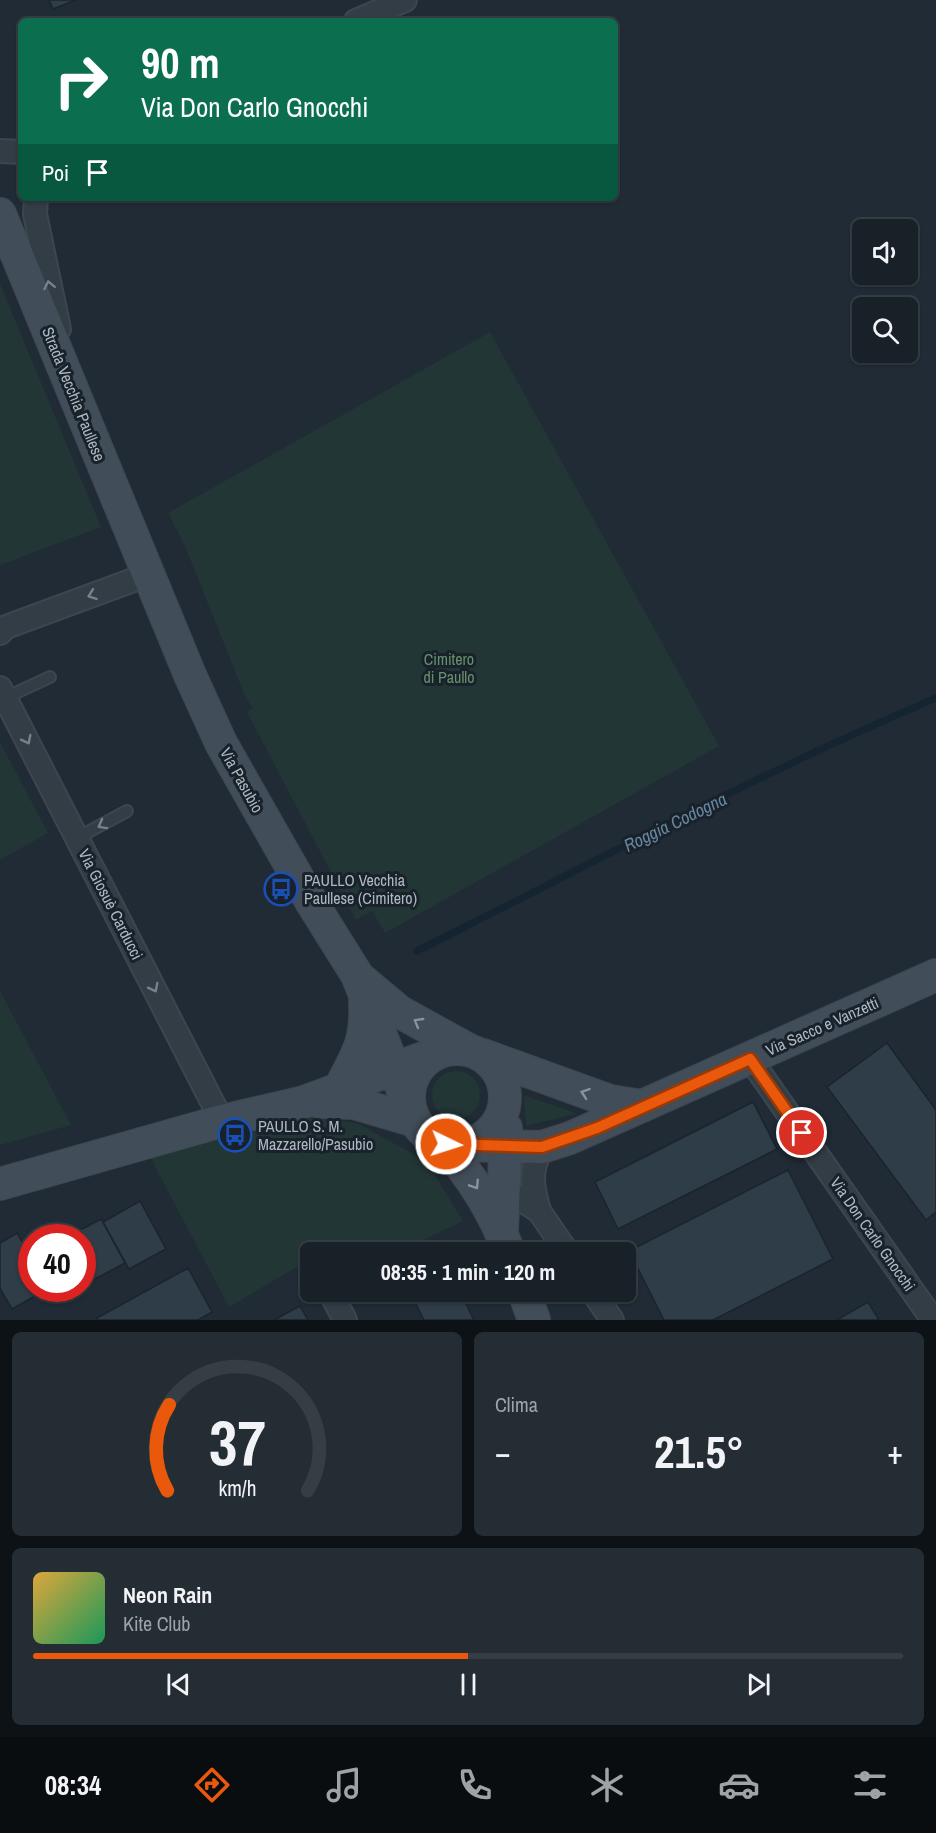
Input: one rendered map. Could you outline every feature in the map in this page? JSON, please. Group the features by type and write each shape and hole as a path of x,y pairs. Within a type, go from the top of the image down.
{"street":[{"path":"363,18 405,0"},
{"path":"0,151 18,152"},
{"path":"36,201 34,214 70,384"},
{"name":"Strada Vecchia Paullese","path":"0,214 147,575"},
{"path":"0,633 6,627 147,575"},
{"name":"Via Pasubio","path":"147,575 221,743 361,984 396,1068 412,1114"},
{"name":"Via Giosuè Carducci","path":"3,693 222,1121"},
{"name":"Via Sacco e Vanzetti","path":"452,1144 506,1148 542,1147 597,1128 936,975"},
{"name":"Via Pasubio","path":"361,984 400,1012 475,1052"},
{"name":"Via Pasubio","path":"340,1088 363,1042 366,1030 361,984"},
{"path":"0,1184 222,1121 304,1102 452,1048 475,1052 610,1101 642,1106"},
{"path":"475,1052 498,1071 505,1095 505,1242"},
{"path":"434,1054 421,1064 413,1076 409,1091 412,1114 430,1137 452,1144 481,1139 494,1128 503,1111 505,1095"},
{"name":"Via Don Carlo Gnocchi","path":"750,1059 933,1320"},
{"path":"304,1102 354,1103 412,1114"},
{"path":"452,1144 505,1242"},
{"path":"542,1147 535,1160 531,1182 539,1211 560,1242"},
{"path":"504,1189 539,1211"},
{"path":"335,1302 345,1320"},
{"path":"528,1302 534,1320"},
{"path":"600,1302 612,1320"}],"lane":[{"path":"3,693 50,677"},
{"path":"77,838 127,811"}],"green space":[{"path":"0,284 101,527 0,565"},
{"name":"Cimitero di Paullo","path":"490,332 719,746 385,933 372,911 356,920 247,712 253,708 245,696 184,544 168,513"},
{"path":"0,742 48,833 0,860"},
{"path":"0,991 71,1125 0,1145"},
{"path":"456,1071 473,1078 480,1095 473,1112 456,1119 439,1112 432,1095 439,1078"},
{"path":"524,1097 575,1114 526,1126"},
{"path":"289,1112 359,1124 426,1161 463,1221 419,1242 300,1242 300,1265 229,1307 149,1155"}],"building":[{"path":"49,0 76,0 53,9"},
{"path":"887,1043 936,1110 936,1212 926,1220 827,1087"},
{"path":"753,1102 777,1149 618,1229 595,1182"},
{"path":"788,1170 833,1259 713,1320 664,1320 636,1265 636,1247"},
{"path":"140,1201 166,1249 129,1269 103,1222"},
{"path":"101,1219 125,1263 96,1278 96,1224 92,1224"},
{"path":"17,1233 18,1235 18,1302 25,1302 12,1309 0,1288 0,1243"},
{"path":"188,1268 212,1312 198,1320 98,1320 97,1318"},
{"path":"415,1302 465,1302 474,1320 424,1320"},
{"path":"868,1302 879,1320 837,1320"},
{"path":"300,1306 308,1320 274,1320"}],"waterway":[{"name":"Roggia Codogna","path":"417,951 739,788 936,698"}],"place":[{"name":"PAULLO Vecchia Paullese (Cimitero)","path":"281,889"},
{"name":"PAULLO S. M. Mazzarello/Pasubio","path":"235,1135"}],"route":[{"path":"446,1144 506,1148 542,1147 597,1128 750,1059 802,1133"}]}
